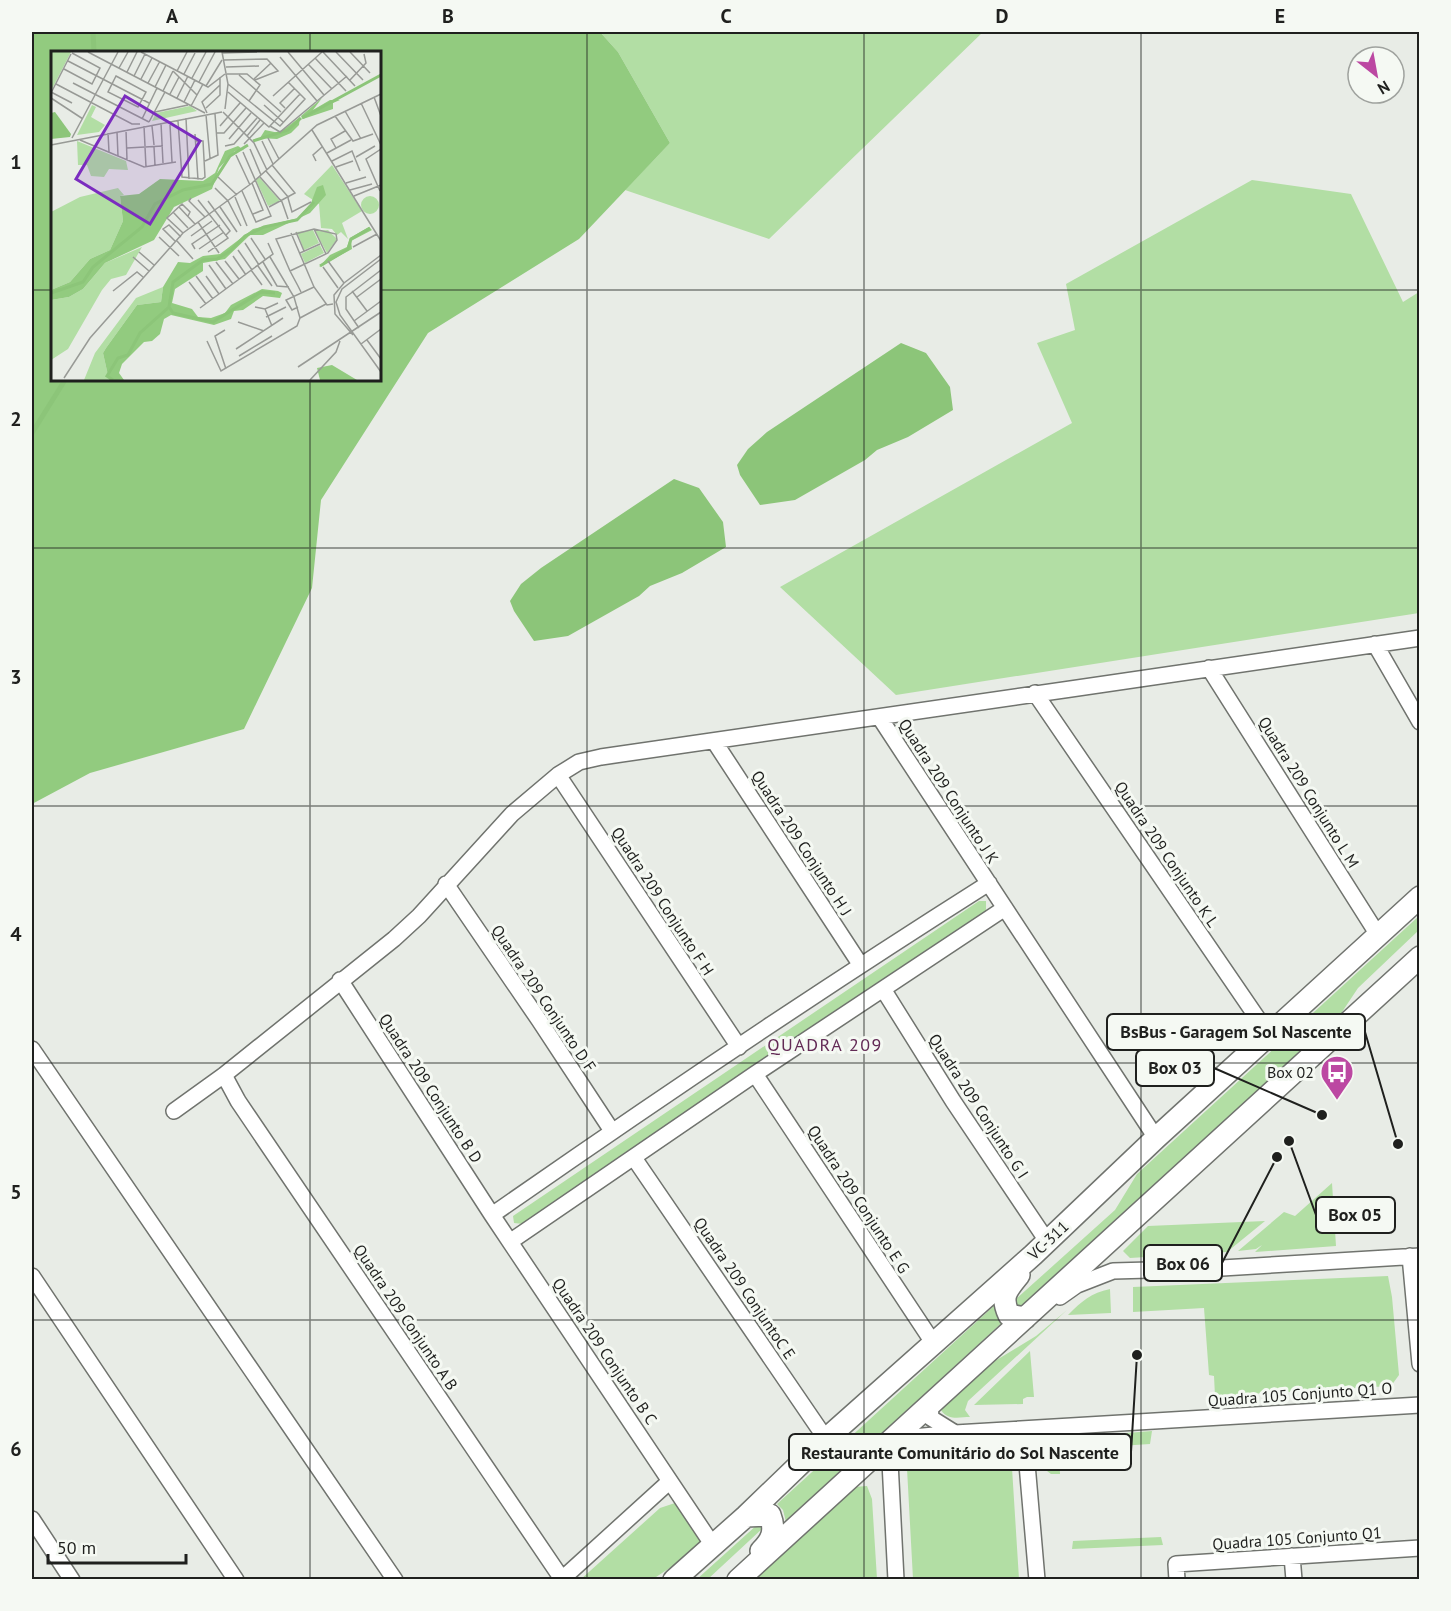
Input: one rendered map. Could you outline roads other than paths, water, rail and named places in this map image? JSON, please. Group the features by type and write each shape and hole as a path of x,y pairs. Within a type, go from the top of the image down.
{"main road":[{"name":"VC-311","path":"674,1580 746,1516 826,1439 1040,1248 1155,1138 1419,897"},
{"path":"738,1580 1419,957"},
{"path":"1025,1318 1009,1315 1005,1306 1005,1294 1040,1248"},
{"path":"729,1580 770,1542 774,1526 770,1515 746,1516"}],"street":[{"path":"174,1111 224,1075 394,939 419,916 512,814 558,775 579,762 1419,638"},
{"path":"1375,644 1419,722"},
{"name":"Quadra 209 Conjunto L M","path":"1209,668 1378,935"},
{"name":"Quadra 209 Conjunto K L","path":"1035,693 1269,1035"},
{"name":"Quadra 209 Conjunto J K","path":"880,718 1155,1138"},
{"name":"Quadra 209 Conjunto H J","path":"714,741 860,964"},
{"name":"Quadra 209 Conjunto F H","path":"558,775 739,1047"},
{"path":"492,1215 860,964 988,883"},
{"name":"Quadra 209 Conjunto D F","path":"446,884 612,1131"},
{"path":"510,1241 755,1074 1005,908"},
{"name":"Quadra 209 Conjunto B D","path":"340,980 510,1241"},
{"name":"Quadra 209 Conjunto G I","path":"883,989 953,1101 1040,1248"},
{"path":"32,1049 395,1580"},
{"name":"Quadra 209 Conjunto E G","path":"755,1074 934,1344"},
{"name":"Quadra 209 Conjunto A B","path":"224,1075 238,1101 562,1579"},
{"name":"Quadra 209 ConjuntoC E","path":"634,1158 826,1439"},
{"path":"1110,1240 1106,1247 1105,1259 1113,1271"},
{"name":"Quadra 209 Conjunto B C","path":"510,1241 712,1544"},
{"path":"999,1341 1077,1285 1113,1271 1222,1268 1415,1256 1419,1364"},
{"path":"32,1276 236,1580"},
{"path":"930,1404 931,1418 952,1433"},
{"name":"Quadra 105 Conjunto Q1 O","path":"890,1441 952,1433 1419,1405"},
{"path":"1024,1429 1037,1580"},
{"path":"890,1441 896,1580"},
{"path":"562,1579 670,1481"},
{"path":"32,1519 68,1578"},
{"name":"Quadra 105 Conjunto Q1","path":"1178,1580 1176,1564 1419,1548"},
{"path":"1292,1556 1294,1580"}],"waterway":[{"path":"93,32 94,51"},
{"path":"32,433 64,381"}],"place":[{"name":"Box 02","path":"1337,1101"},
{"name":"Box 03","path":"1322,1115"},
{"name":"Box 05","path":"1289,1141"},
{"name":"BsBus - Garagem Sol Nascente","path":"1398,1144"},
{"name":"Box 06","path":"1277,1157"},
{"name":"Restaurante Comunitário do Sol Nascente","path":"1137,1355"}],"district":[{"name":"QUADRA 209","path":"825,1045"}]}
